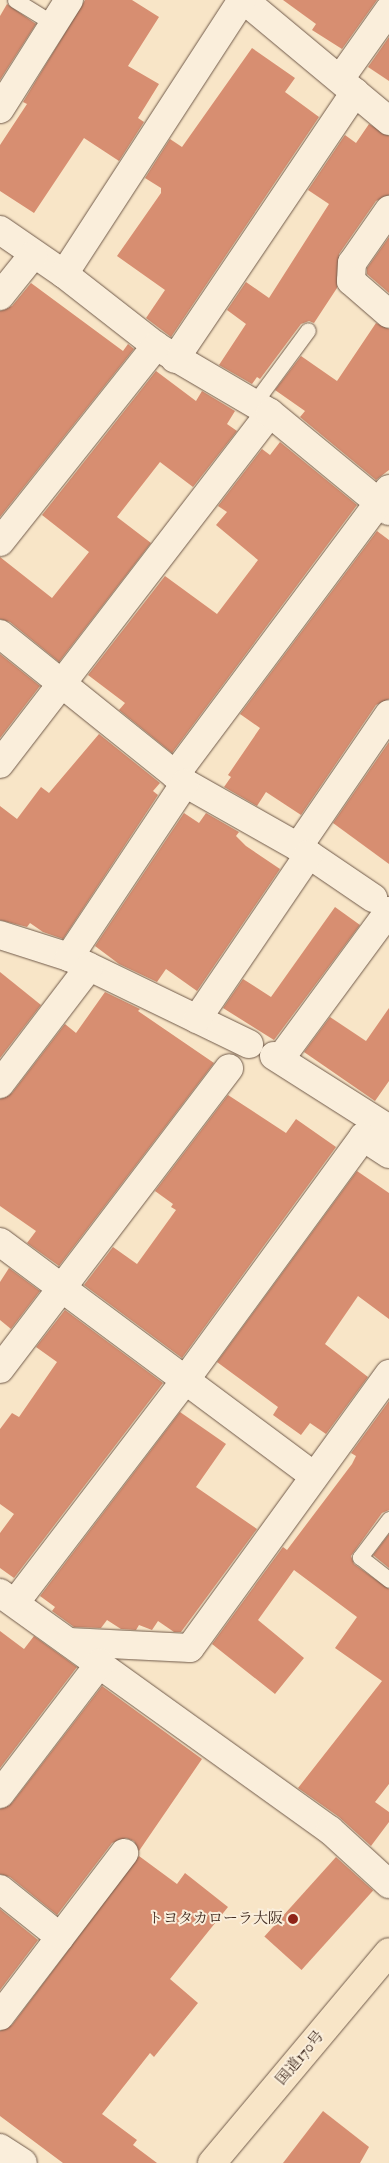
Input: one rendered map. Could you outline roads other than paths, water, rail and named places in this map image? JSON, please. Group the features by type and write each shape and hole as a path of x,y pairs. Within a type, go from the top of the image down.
{"highway":[{"name":"国道170号","path":"212,2163 389,1952"}],"street":[{"path":"0,110 69,0"},
{"path":"64,274 243,0 348,85 389,121"},
{"path":"0,542 166,353 348,85 389,10"},
{"path":"389,210 352,263 351,282 389,314"},
{"path":"0,230 64,274 166,353 261,409 386,502 180,779 79,962 0,1084"},
{"path":"0,296 33,254"},
{"path":"0,764 62,685 261,409"},
{"path":"0,634 180,779 303,851 381,904 277,1058 388,1125"},
{"path":"197,1019 389,714"},
{"path":"0,936 79,962 249,1044"},
{"path":"0,1369 229,1068"},
{"path":"389,1154 363,1137 186,1379 7,1598 330,1830 389,1884"},
{"path":"0,1242 314,1475"},
{"path":"67,1642 190,1648 389,1374"},
{"path":"0,1794 100,1663"},
{"path":"0,2016 124,1853"},
{"path":"0,1889 60,1937"},
{"path":"0,2148 23,2163"}],"lane":[{"path":"15,0 54,24"},
{"path":"261,409 308,330"},
{"path":"389,1519 360,1557 389,1580"}],"place":[{"name":"トヨタカローラ大阪","path":"293,1919"}]}
